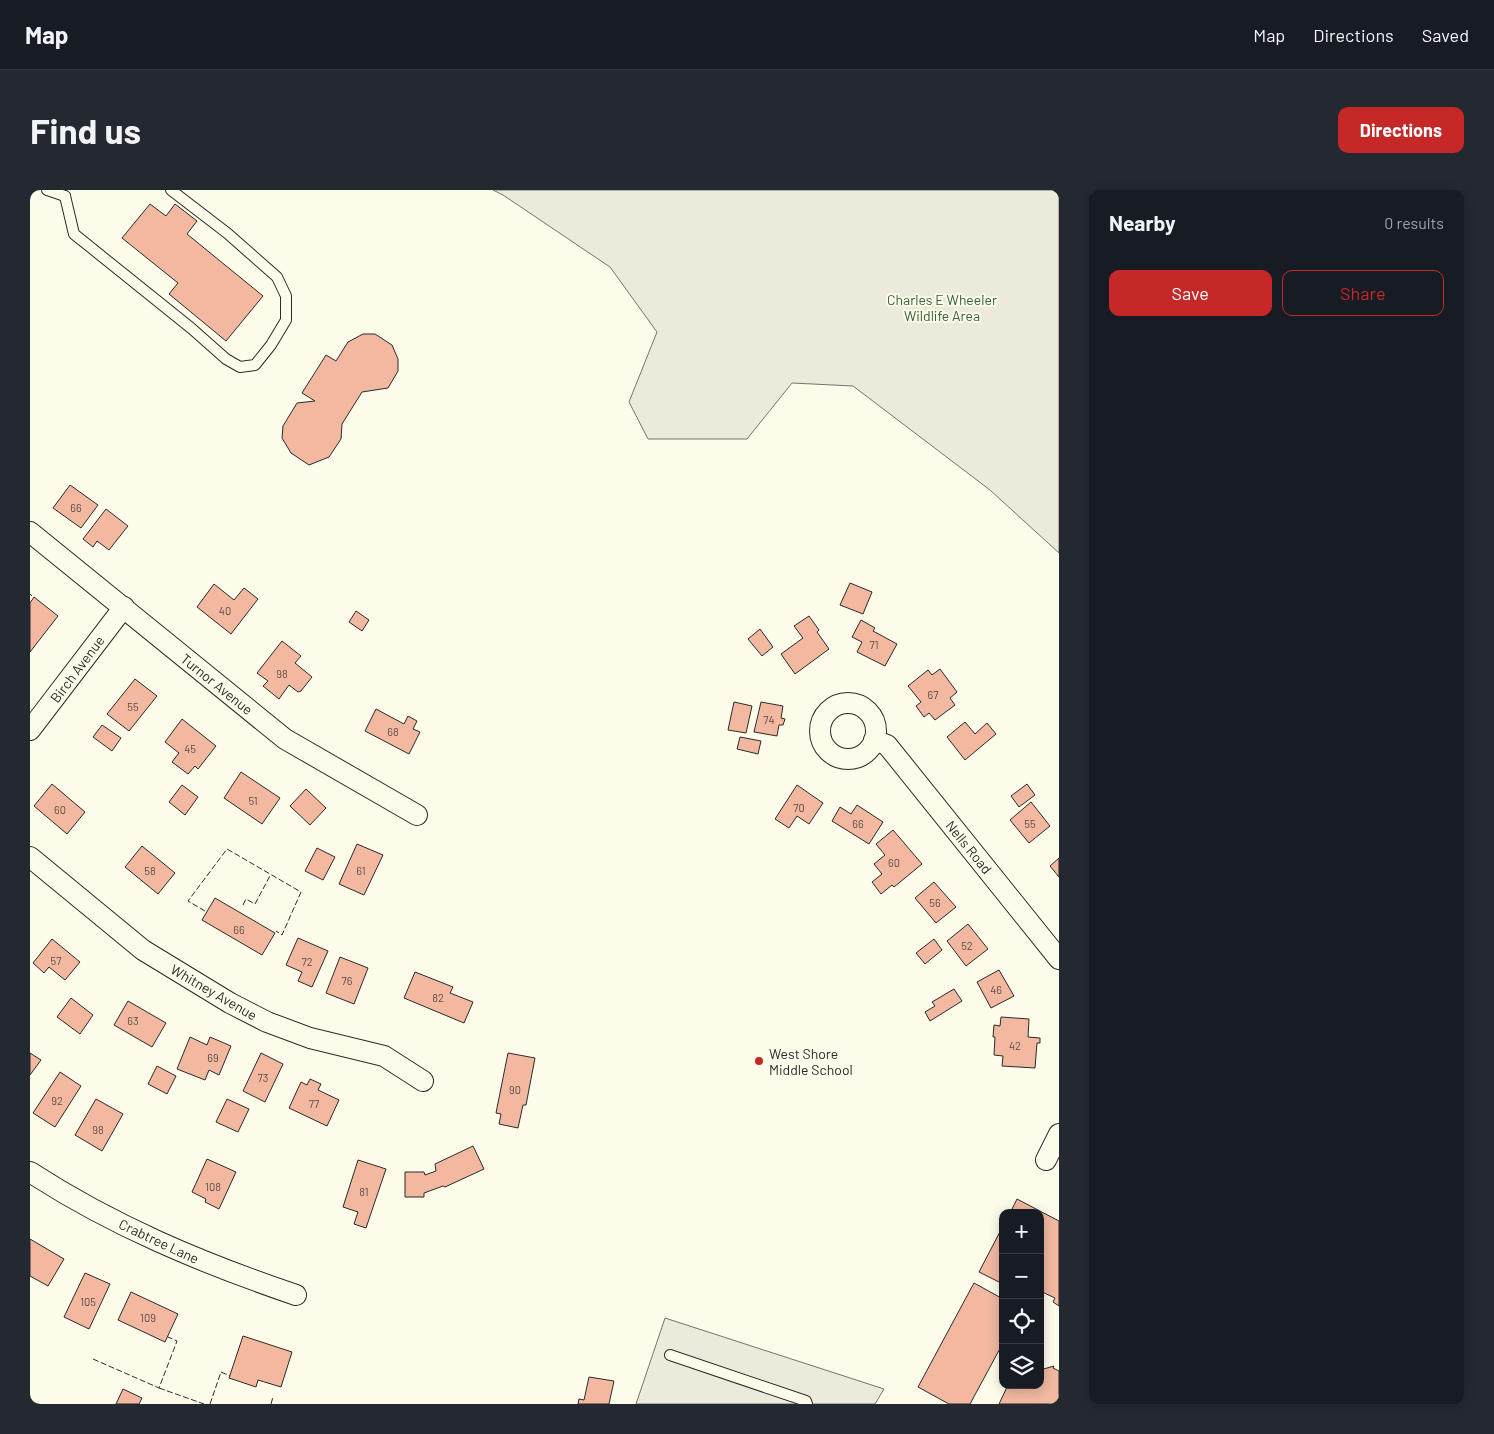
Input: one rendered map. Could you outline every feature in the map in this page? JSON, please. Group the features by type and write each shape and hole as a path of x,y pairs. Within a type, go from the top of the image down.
{"street":[{"name":"Turnor Avenue","path":"30,532 285,740 417,816"},
{"name":"Birch Avenue","path":"30,730 124,607"},
{"name":"Nells Road","path":"874,740 887,745 1059,959"},
{"name":"Whitney Avenue","path":"30,857 143,950 230,1003 267,1022 310,1038 384,1056 423,1081"},
{"path":"1046,1160 1059,1134"},
{"name":"Crabtree Lane","path":"30,1172 69,1197 161,1243 229,1272 296,1294"}],"lane":[{"path":"48,190 68,193 74,234 191,328 226,359 240,367 255,366 271,345 286,320 286,296 277,277 227,233 171,190"},
{"path":"670,1355 806,1401 807,1404"}],"green space":[{"name":"Charles E Wheeler Wildlife Area","path":"493,190 1059,190 1059,553 990,490 853,386 792,383 747,439 648,439 629,402 657,332 610,267"}],"shaded area":[{"path":"665,1318 884,1389 875,1404 636,1404"}],"building":[{"path":"150,204 166,216 175,204 197,221 187,234 263,296 226,341 169,294 178,283 122,238"},
{"path":"363,334 375,334 392,345 398,359 398,371 388,388 362,392 342,424 341,439 329,457 309,465 291,453 282,438 283,426 297,403 315,401 302,393 326,355 336,361 348,342"},
{"path":"70,485 98,505 81,528 53,508"},
{"path":"106,509 128,526 109,550 97,541 93,547 83,539"},
{"path":"850,583 872,592 863,614 840,605"},
{"path":"214,584 234,600 244,588 258,599 231,634 197,607"},
{"path":"34,597 58,616 30,652 30,603"},
{"path":"356,611 369,620 362,631 349,622"},
{"path":"809,616 829,649 795,674 781,654 803,638 794,626"},
{"path":"861,620 875,628 873,631 897,644 885,666 857,652 862,642 852,637"},
{"path":"760,629 773,647 762,656 748,639"},
{"path":"282,641 301,656 295,663 312,677 301,691 298,692 289,685 279,699 263,686 268,681 257,673"},
{"path":"940,669 957,692 950,698 955,705 935,720 929,713 924,717 916,706 921,702 908,686 928,670 932,675"},
{"path":"135,679 157,696 129,731 107,714"},
{"path":"734,702 752,706 746,733 728,730"},
{"path":"761,702 783,706 781,718 785,719 783,725 779,725 777,736 754,732"},
{"path":"376,709 404,724 408,716 417,721 413,729 420,732 409,754 365,731"},
{"path":"182,719 216,746 198,769 195,766 188,774 172,762 179,753 165,742"},
{"path":"965,722 975,734 987,723 996,734 965,760 947,737"},
{"path":"102,725 121,738 112,751 93,737"},
{"path":"740,737 761,741 758,754 737,749"},
{"path":"241,772 280,798 262,824 224,798"},
{"path":"52,784 85,812 67,834 34,806"},
{"path":"1027,784 1035,795 1019,807 1011,796"},
{"path":"182,785 198,797 185,815 169,802"},
{"path":"797,785 823,803 809,824 797,816 789,828 775,819"},
{"path":"306,789 326,808 310,825 290,806"},
{"path":"1031,802 1050,826 1029,843 1010,820"},
{"path":"857,805 883,822 869,844 832,821 840,807 851,814"},
{"path":"893,830 922,864 894,887 892,885 881,894 872,882 882,874 874,864 885,855 876,844"},
{"path":"357,844 383,855 364,895 339,884"},
{"path":"142,846 175,873 158,894 125,867"},
{"path":"317,848 335,857 323,880 305,871"},
{"path":"1059,858 1059,877 1050,866"},
{"path":"934,882 956,907 936,923 915,898"},
{"path":"215,898 275,933 262,955 202,920"},
{"path":"968,924 988,949 966,966 947,941"},
{"path":"298,938 328,951 312,987 298,981 302,972 286,965"},
{"path":"52,939 80,962 65,980 49,967 44,973 33,963"},
{"path":"934,939 942,950 925,964 916,953"},
{"path":"340,957 368,968 354,1004 326,993"},
{"path":"999,970 1014,996 991,1008 977,982"},
{"path":"415,972 453,987 450,993 473,1002 464,1023 404,998"},
{"path":"954,989 962,1001 930,1021 925,1012 935,1006 932,1002"},
{"path":"71,998 93,1015 80,1034 57,1017"},
{"path":"128,1001 166,1023 152,1047 114,1025"},
{"path":"1001,1017 1029,1019 1028,1037 1040,1038 1040,1043 1037,1043 1035,1068 1002,1066 1003,1056 994,1055 994,1025 1000,1026"},
{"path":"190,1037 207,1045 210,1037 231,1046 219,1075 209,1070 205,1080 177,1069"},
{"path":"30,1053 41,1060 30,1075"},
{"path":"261,1053 283,1064 265,1102 243,1091"},
{"path":"508,1053 535,1058 526,1105 523,1105 518,1128 499,1124 501,1114 496,1113"},
{"path":"157,1066 176,1076 167,1094 148,1084"},
{"path":"60,1072 81,1086 55,1127 33,1113"},
{"path":"310,1079 321,1084 318,1090 339,1100 327,1126 289,1108 301,1082 307,1085"},
{"path":"96,1099 123,1114 102,1151 75,1135"},
{"path":"227,1099 249,1109 238,1132 216,1122"},
{"path":"473,1146 484,1169 445,1187 443,1186 424,1193 424,1197 405,1197 405,1172 424,1172 425,1175 436,1171 435,1164"},
{"path":"207,1159 236,1172 219,1209 205,1202 206,1199 192,1192"},
{"path":"358,1160 386,1169 366,1228 354,1224 358,1212 343,1207"},
{"path":"1017,1199 1036,1209 1012,1209"},
{"path":"1044,1213 1059,1221 1059,1306 1053,1302 1055,1298 1044,1293"},
{"path":"999,1234 999,1282 979,1272"},
{"path":"30,1239 64,1259 48,1286 30,1276"},
{"path":"85,1273 110,1284 89,1329 64,1317"},
{"path":"974,1283 999,1297 999,1350 970,1404 949,1404 918,1387"},
{"path":"131,1292 178,1314 165,1342 118,1320"},
{"path":"243,1336 292,1352 281,1387 258,1380 256,1387 229,1378"},
{"path":"1054,1366 1053,1368 1059,1371 1059,1404 999,1404 1006,1389 1044,1389 1044,1369"},
{"path":"589,1377 614,1381 609,1404 578,1404 579,1399 584,1400"},
{"path":"123,1389 142,1398 139,1404 116,1404"}],"fence":[{"path":"205,911 188,901 227,849 301,892 282,935 276,931"},
{"path":"243,905 246,899 255,904 271,874"},
{"path":"93,1359 159,1388 177,1341 168,1337"},
{"path":"210,1404 221,1372 230,1376"},
{"path":"159,1388 204,1404"},
{"path":"271,1404 273,1397"}],"place":[{"name":"West Shore Middle School","path":"759,1061"}]}
